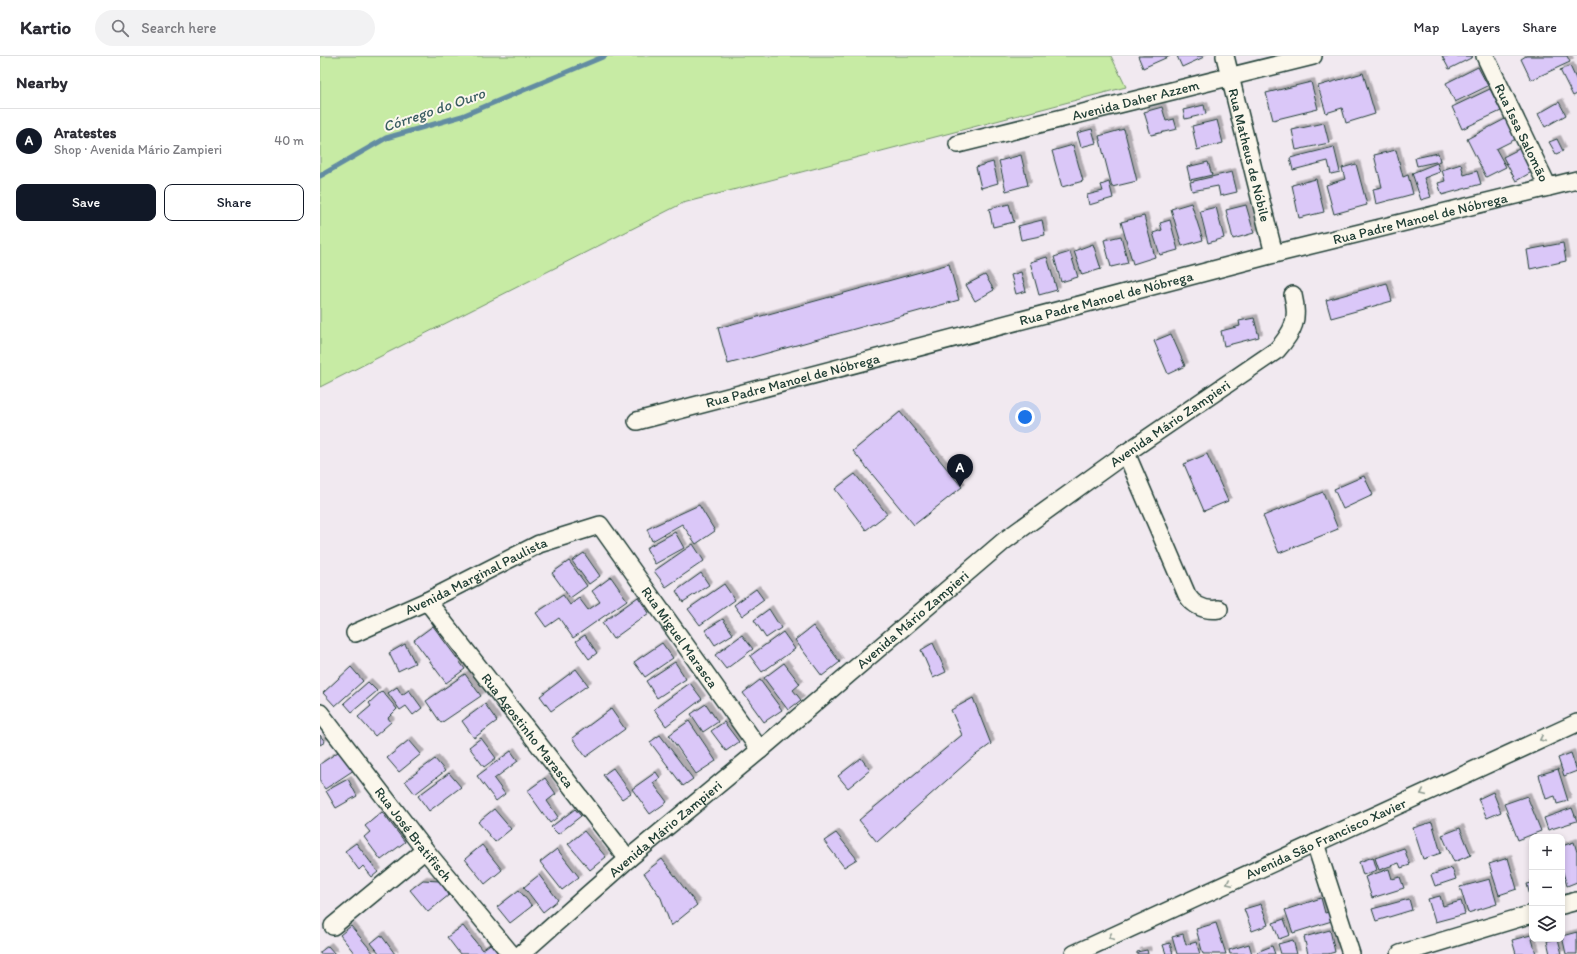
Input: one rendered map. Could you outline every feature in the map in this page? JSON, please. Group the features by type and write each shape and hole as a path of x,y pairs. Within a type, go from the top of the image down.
{"street":[{"name":"Rua Matheus de Nóbile","path":"1225,56 1274,254"},
{"name":"Avenida Daher Azzem","path":"958,144 1313,56"},
{"name":"Rua Issa Salomão","path":"1485,56 1548,187"},
{"name":"Rua Padre Manoel de Nóbrega","path":"637,421 1274,254 1577,180"},
{"name":"Avenida Mário Zampieri","path":"521,954 628,860 760,750 1004,541 1126,453 1278,350 1290,333 1294,324 1296,314 1293,295"},
{"path":"1126,453 1187,595 1200,608 1209,610 1219,609"},
{"name":"Rua Miguel Marasca","path":"600,525 760,750"},
{"name":"Avenida Marginal Paulista","path":"355,633 427,601 539,544 600,525"},
{"name":"Rua Agostinho Marasca","path":"427,601 628,860"},
{"name":"Rua José Bratifisch","path":"320,713 426,850 510,954"},
{"name":"Avenida São Francisco Xavier","path":"1074,954 1577,723"},
{"path":"1315,843 1351,954"},
{"path":"333,926 426,850"},
{"path":"1565,905 1577,901"},
{"path":"1400,954 1529,915"}],"green space":[{"path":"320,56 1111,56 1126,87 683,203 320,387"}],"building":[{"path":"1138,56 1170,56 1143,68"},
{"path":"1177,56 1203,56 1204,57 1182,67"},
{"path":"1442,56 1472,56 1473,57 1449,69"},
{"path":"1526,56 1567,56 1570,62 1531,80 1521,59"},
{"path":"1570,66 1577,81 1577,94 1573,96 1560,70"},
{"path":"1478,67 1488,86 1455,102 1446,83"},
{"path":"1363,73 1375,114 1346,123 1342,108 1326,113 1318,86"},
{"path":"1311,82 1318,109 1273,120 1266,93"},
{"path":"1490,89 1501,111 1462,129 1452,107"},
{"path":"1559,102 1566,115 1545,127 1538,114"},
{"path":"1204,105 1206,114 1185,119 1183,110"},
{"path":"1162,107 1166,121 1174,119 1177,129 1151,135 1144,112"},
{"path":"1507,118 1518,138 1496,149 1506,167 1486,177 1467,139"},
{"path":"1217,120 1223,143 1197,150 1192,126"},
{"path":"1324,123 1329,143 1296,150 1292,130"},
{"path":"1092,129 1096,143 1081,147 1077,133"},
{"path":"1124,129 1137,181 1112,187 1099,136"},
{"path":"1557,139 1563,151 1556,154 1549,142"},
{"path":"1073,145 1083,181 1062,187 1052,151"},
{"path":"1525,146 1537,169 1516,181 1503,157"},
{"path":"1334,147 1340,172 1331,174 1328,161 1293,170 1290,158"},
{"path":"1396,150 1403,177 1408,175 1413,194 1376,204 1373,189 1382,187 1374,155"},
{"path":"1438,153 1440,161 1417,166 1415,158"},
{"path":"1021,155 1028,185 1006,191 999,161"},
{"path":"993,162 998,183 981,188 976,167"},
{"path":"1208,162 1212,175 1190,180 1187,167"},
{"path":"1437,163 1440,172 1424,178 1431,197 1421,200 1412,173"},
{"path":"1356,164 1367,205 1334,214 1326,185 1345,179 1342,168"},
{"path":"1461,164 1464,175 1477,171 1481,184 1442,195 1438,183 1445,181 1442,170"},
{"path":"1232,172 1237,192 1220,196 1218,186 1192,191 1190,182"},
{"path":"1316,179 1324,212 1299,218 1292,185"},
{"path":"1109,182 1113,198 1089,205 1087,195 1103,191 1101,185"},
{"path":"1191,203 1203,240 1182,246 1171,209"},
{"path":"1009,204 1014,222 993,227 989,209"},
{"path":"1246,205 1254,233 1233,239 1226,210"},
{"path":"1216,207 1224,238 1208,243 1200,211"},
{"path":"1144,216 1155,257 1133,264 1121,222"},
{"path":"1042,220 1045,235 1021,240 1018,226"},
{"path":"1170,220 1178,250 1160,255 1153,233 1162,230 1160,223"},
{"path":"1121,236 1128,263 1111,267 1104,240"},
{"path":"1563,243 1566,261 1530,269 1527,250"},
{"path":"1093,244 1101,269 1082,275 1074,251"},
{"path":"1070,252 1078,277 1061,282 1054,257"},
{"path":"1047,257 1057,290 1039,295 1030,262"},
{"path":"949,264 959,300 728,364 718,328"},
{"path":"1021,272 1026,291 1016,294 1011,275"},
{"path":"985,275 994,290 975,301 966,285"},
{"path":"1387,283 1392,301 1331,318 1326,300"},
{"path":"1254,318 1259,337 1224,346 1221,331 1240,326 1239,321"},
{"path":"1171,334 1185,366 1168,374 1154,341"},
{"path":"900,412 962,487 914,525 853,451"},
{"path":"1207,454 1228,501 1204,511 1184,464"},
{"path":"855,474 887,514 866,530 835,489"},
{"path":"1364,476 1373,495 1343,509 1334,489"},
{"path":"1323,492 1338,529 1279,553 1263,516"},
{"path":"699,505 715,531 696,544 682,524 652,541 647,529"},
{"path":"675,532 684,548 655,564 646,548"},
{"path":"693,544 704,561 666,587 654,571"},
{"path":"584,553 600,576 589,584 572,561"},
{"path":"569,561 587,586 570,598 552,573"},
{"path":"701,573 709,585 683,602 676,591"},
{"path":"611,577 627,600 573,638 559,618 546,627 536,613 563,595 570,605 579,598 588,610 600,602 592,591"},
{"path":"724,584 735,600 700,625 688,609"},
{"path":"756,589 764,600 742,616 734,605"},
{"path":"638,597 649,613 613,639 602,623"},
{"path":"769,609 781,628 766,638 754,620"},
{"path":"723,619 733,634 715,645 705,630"},
{"path":"433,626 465,669 446,683 414,640"},
{"path":"813,626 840,662 822,676 795,640"},
{"path":"783,632 795,649 762,672 750,656"},
{"path":"585,635 597,653 589,659 576,641"},
{"path":"742,635 753,649 726,669 715,655"},
{"path":"662,643 673,658 645,677 634,662"},
{"path":"933,643 946,672 933,678 921,650"},
{"path":"405,644 415,663 398,671 389,653"},
{"path":"675,662 686,679 657,698 646,681"},
{"path":"784,663 800,684 793,690 801,700 788,710 764,678"},
{"path":"351,667 363,681 335,706 323,693"},
{"path":"576,669 588,685 551,711 540,696"},
{"path":"465,674 481,696 441,723 426,701"},
{"path":"760,680 782,710 764,722 743,693"},
{"path":"368,682 377,691 352,712 344,703"},
{"path":"690,683 702,699 666,726 654,709"},
{"path":"397,687 402,695 409,690 422,708 413,715 406,706 400,710 388,693"},
{"path":"382,691 397,709 388,718 391,722 375,736 358,717 371,706 369,703"},
{"path":"973,698 991,744 973,757 877,842 859,820 962,735 951,710"},
{"path":"485,704 497,721 474,738 462,721"},
{"path":"706,704 718,722 703,732 691,714"},
{"path":"611,709 625,729 586,757 572,738"},
{"path":"689,721 716,761 696,774 669,735"},
{"path":"724,722 739,742 726,751 711,731"},
{"path":"320,735 325,742 320,745"},
{"path":"660,735 693,779 683,786 650,742"},
{"path":"481,738 496,758 484,767 469,747"},
{"path":"409,740 421,754 399,772 387,758"},
{"path":"341,750 354,770 325,789 320,782 320,764"},
{"path":"511,751 518,761 494,779 505,794 496,801 477,776"},
{"path":"1571,753 1577,771 1564,776 1558,758"},
{"path":"861,758 870,770 848,788 838,776"},
{"path":"435,759 445,771 415,794 405,781"},
{"path":"613,768 631,793 622,799 603,775"},
{"path":"1558,769 1568,801 1557,804 1555,796 1546,799 1539,775"},
{"path":"656,772 660,778 653,783 667,802 650,814 632,789"},
{"path":"449,773 461,787 429,811 418,796"},
{"path":"545,778 556,794 547,801 558,817 550,823 527,791"},
{"path":"348,779 357,796 336,808 326,791"},
{"path":"1493,792 1501,812 1487,818 1478,799"},
{"path":"1527,796 1541,831 1529,834 1529,836 1518,840 1504,804"},
{"path":"1572,808 1577,821 1548,830 1544,818"},
{"path":"494,809 511,829 495,842 478,822"},
{"path":"575,809 581,816 558,834 551,827"},
{"path":"382,812 405,842 381,860 364,837 370,832 365,826"},
{"path":"1432,822 1441,853 1423,859 1413,828"},
{"path":"1460,828 1471,855 1454,862 1442,835"},
{"path":"584,831 606,857 590,870 568,844"},
{"path":"836,833 857,859 844,867 824,841"},
{"path":"1574,842 1577,852 1577,882 1567,886 1565,879 1565,845"},
{"path":"356,843 378,872 372,877 363,866 359,870 345,851"},
{"path":"482,845 502,870 485,884 465,859"},
{"path":"1404,848 1410,865 1401,868 1399,863 1379,870 1375,858"},
{"path":"557,849 579,877 562,890 540,862"},
{"path":"1373,857 1377,870 1363,875 1359,862"},
{"path":"1508,858 1517,889 1499,895 1489,864"},
{"path":"662,859 697,905 671,926 661,898 644,873"},
{"path":"1452,868 1456,879 1435,886 1431,875"},
{"path":"1389,869 1392,879 1400,877 1404,888 1372,898 1365,877"},
{"path":"539,875 558,900 543,912 524,887"},
{"path":"1490,879 1497,904 1468,913 1460,887"},
{"path":"423,880 439,881 449,895 428,912 410,890"},
{"path":"519,890 532,906 510,923 497,907"},
{"path":"1440,896 1443,906 1461,901 1465,914 1435,922 1428,899"},
{"path":"1321,898 1325,913 1332,911 1335,920 1293,933 1285,910"},
{"path":"1409,899 1412,910 1376,921 1372,909"},
{"path":"1261,904 1268,925 1252,931 1244,909"},
{"path":"1284,919 1290,935 1279,939 1273,923"},
{"path":"1216,923 1226,954 1203,954 1196,929"},
{"path":"351,926 374,954 355,954 340,935"},
{"path":"463,926 482,950 493,942 500,951 497,954 460,954 447,937"},
{"path":"1330,930 1335,952 1328,954 1308,954 1304,937"},
{"path":"1577,932 1577,954 1566,954 1563,942 1565,942 1565,935"},
{"path":"1183,934 1186,945 1196,942 1200,954 1177,954 1172,937"},
{"path":"381,935 395,954 380,954 371,943"},
{"path":"1529,936 1529,942 1533,942 1536,954 1516,954 1512,940"},
{"path":"1293,940 1297,954 1281,954 1278,944"},
{"path":"1547,942 1559,942 1562,954 1550,954"},
{"path":"1170,943 1173,954 1166,954 1163,945"},
{"path":"1249,944 1252,954 1230,954 1229,950"},
{"path":"328,946 335,954 320,954 320,952"},
{"path":"1272,946 1275,954 1258,954 1257,952"},
{"path":"1147,950 1148,954 1137,954 1137,952"}],"waterway":[{"name":"Córrego do Ouro","path":"320,176 386,138 462,116 605,56"}],"place":[{"name":"Aratestes","path":"960,487"}]}
